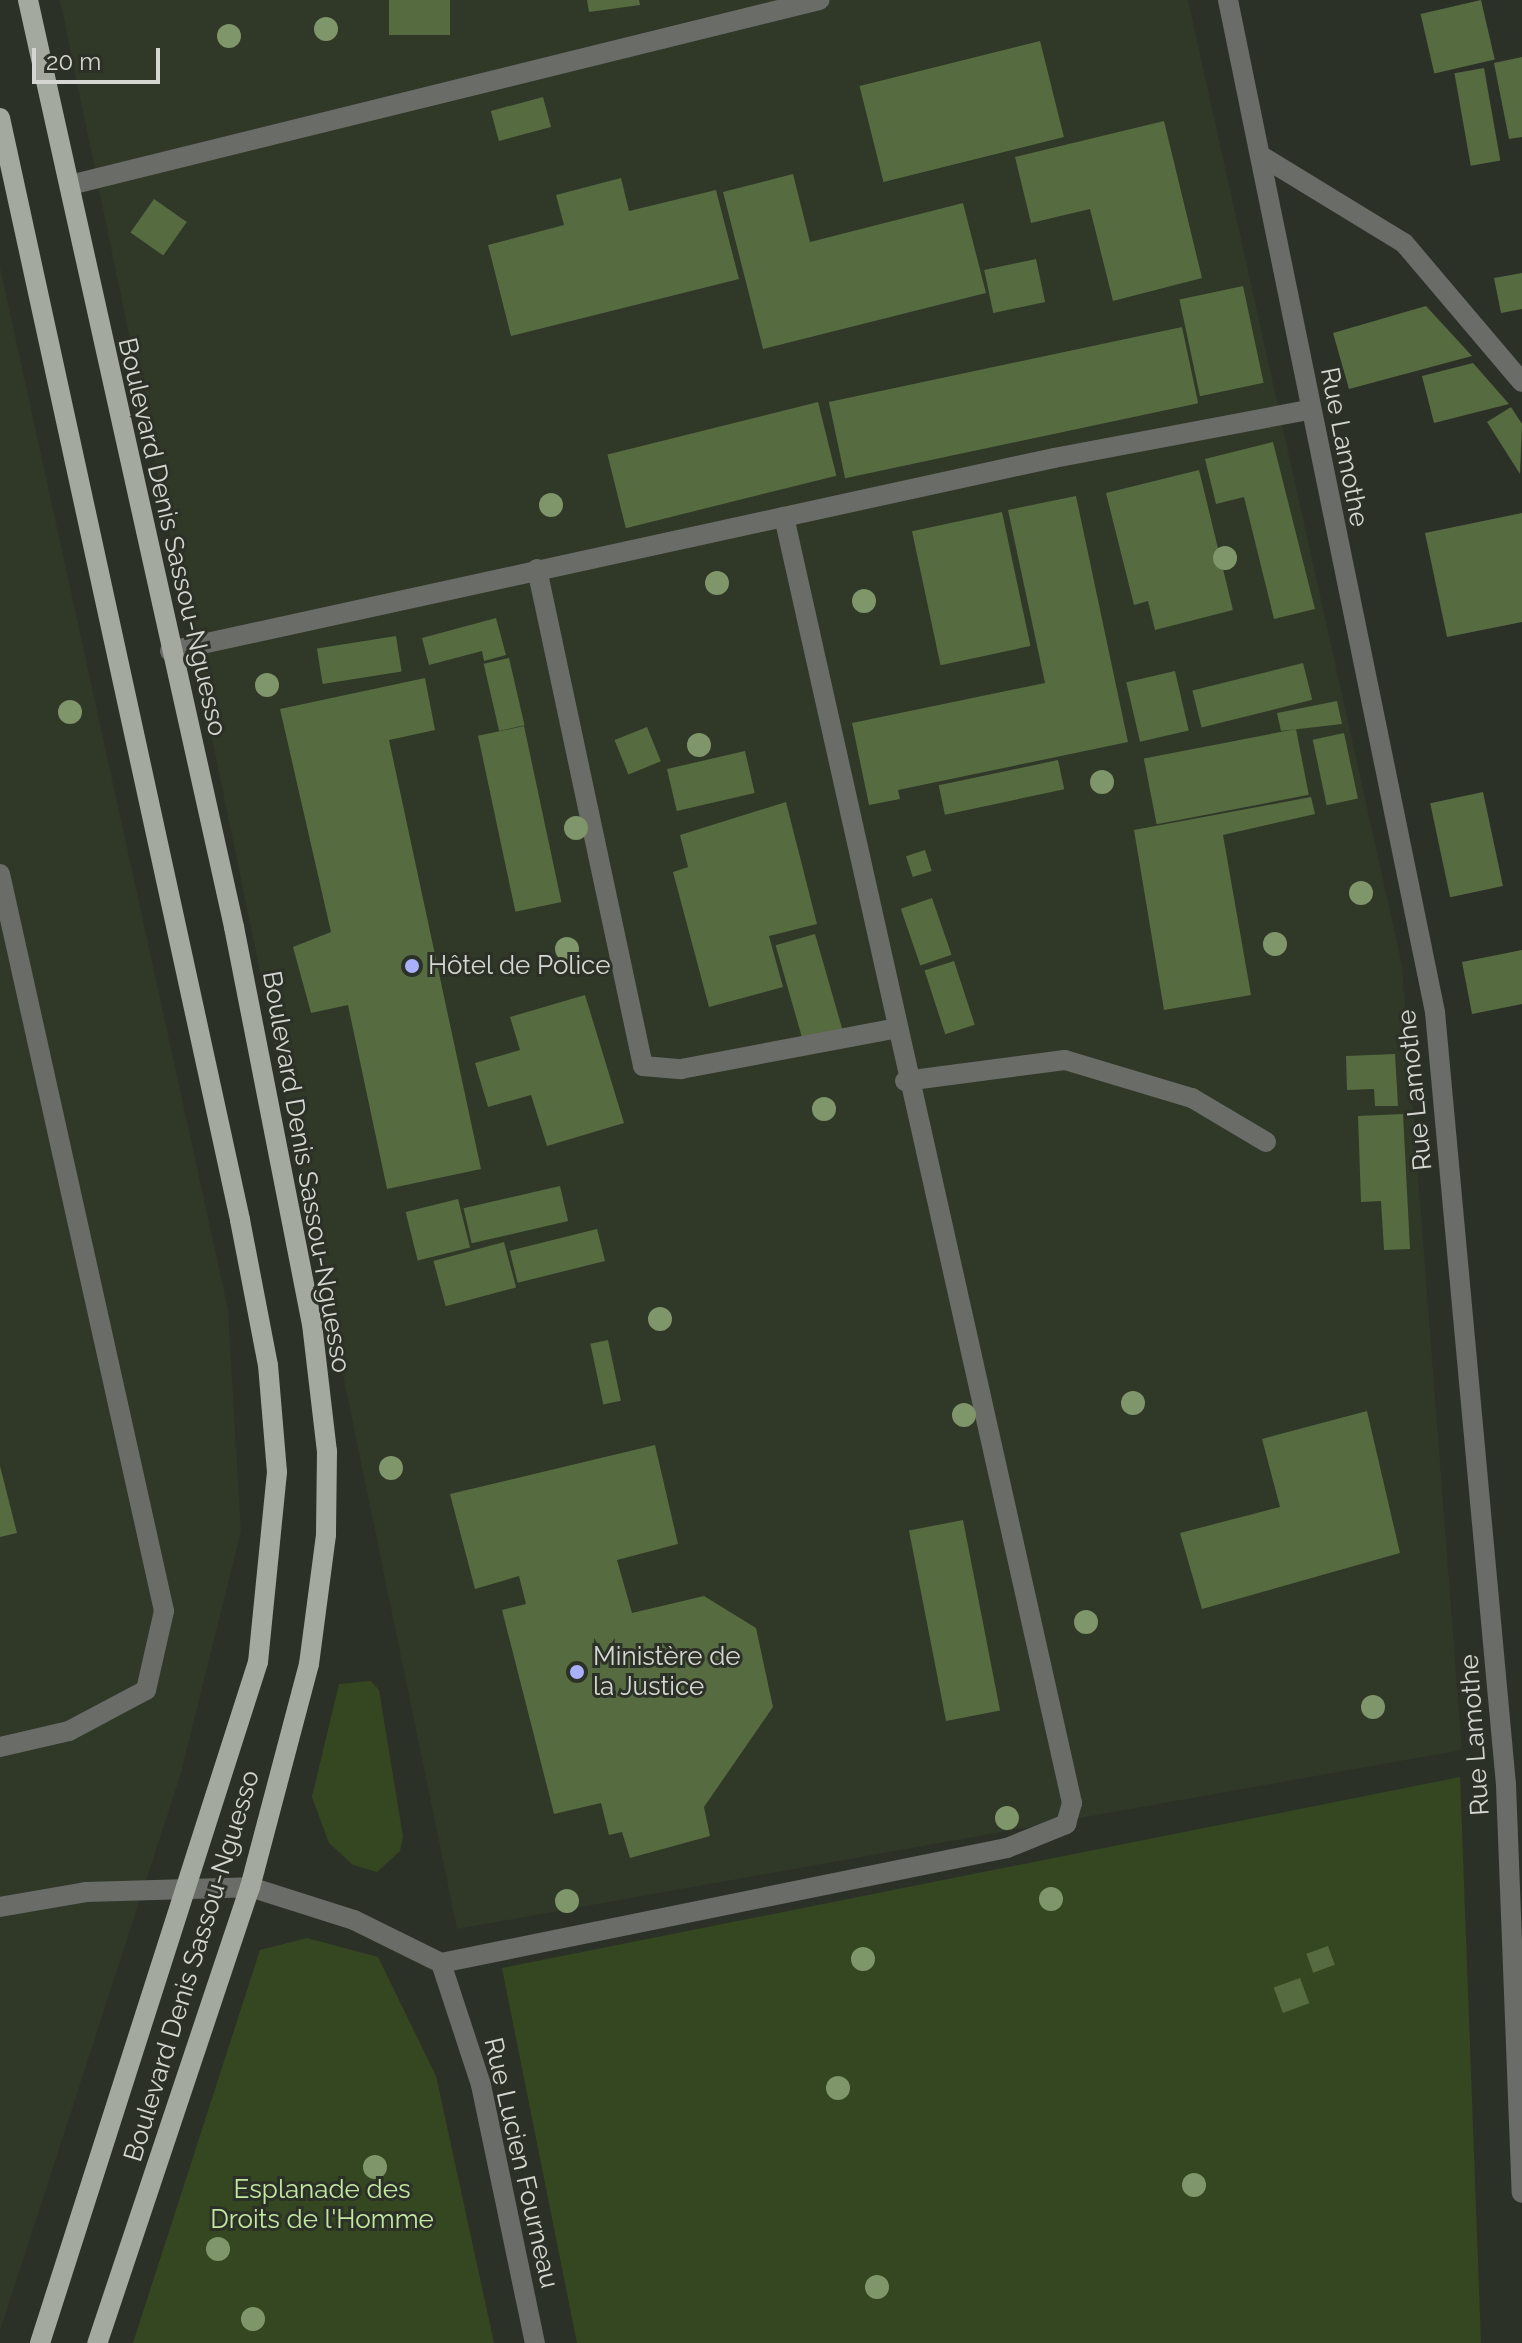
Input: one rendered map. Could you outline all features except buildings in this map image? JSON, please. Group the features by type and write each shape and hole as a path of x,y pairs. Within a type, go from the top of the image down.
{"main road":[{"name":"Boulevard Denis Sassou-Nguesso","path":"28,0 291,1209 327,1451 326,1535 309,1664 250,1887 97,2343"},
{"name":"Boulevard Denis Sassou-Nguesso","path":"0,118 7,190 182,937 268,1365 277,1472 273,1566 258,1662 189,1886 40,2343"}],"street":[{"path":"70,185 819,0"},
{"name":"Rue Lamothe","path":"1228,0 1263,157 1309,410 1435,1012 1506,1785 1522,2193"},
{"path":"1263,157 1404,243 1522,382"},
{"path":"170,651 537,569 1309,410"},
{"path":"0,1907 189,1886 250,1887 354,1920 441,1963 1007,1848 1066,1824 1070,1776 893,1029 784,517"},
{"path":"537,569 643,1066 681,1069 893,1029"},
{"path":"0,874 164,1611 146,1690 69,1731 0,1747"},
{"path":"905,1081 1065,1060 1192,1098 1266,1142"},
{"name":"Rue Lucien Fourneau","path":"441,1963 481,2085 535,2343"}],"shaded area":[{"path":"60,0 1188,0 1402,965 1462,1750 457,1929"},
{"path":"0,267 228,1309 241,1531 181,1773 0,2331"}],"green space":[{"path":"371,1681 379,1690 403,1837 400,1851 377,1872 353,1865 329,1843 312,1797 339,1684"},
{"path":"1460,1777 1481,2343 577,2343 502,1968"},
{"name":"Esplanade des Droits de l'Homme","path":"307,1938 378,1957 436,2076 494,2343 133,2343 260,1950"}],"place":[{"name":"Hôtel de Police","path":"412,966"},
{"name":"Ministère de la Justice","path":"577,1672"}]}
